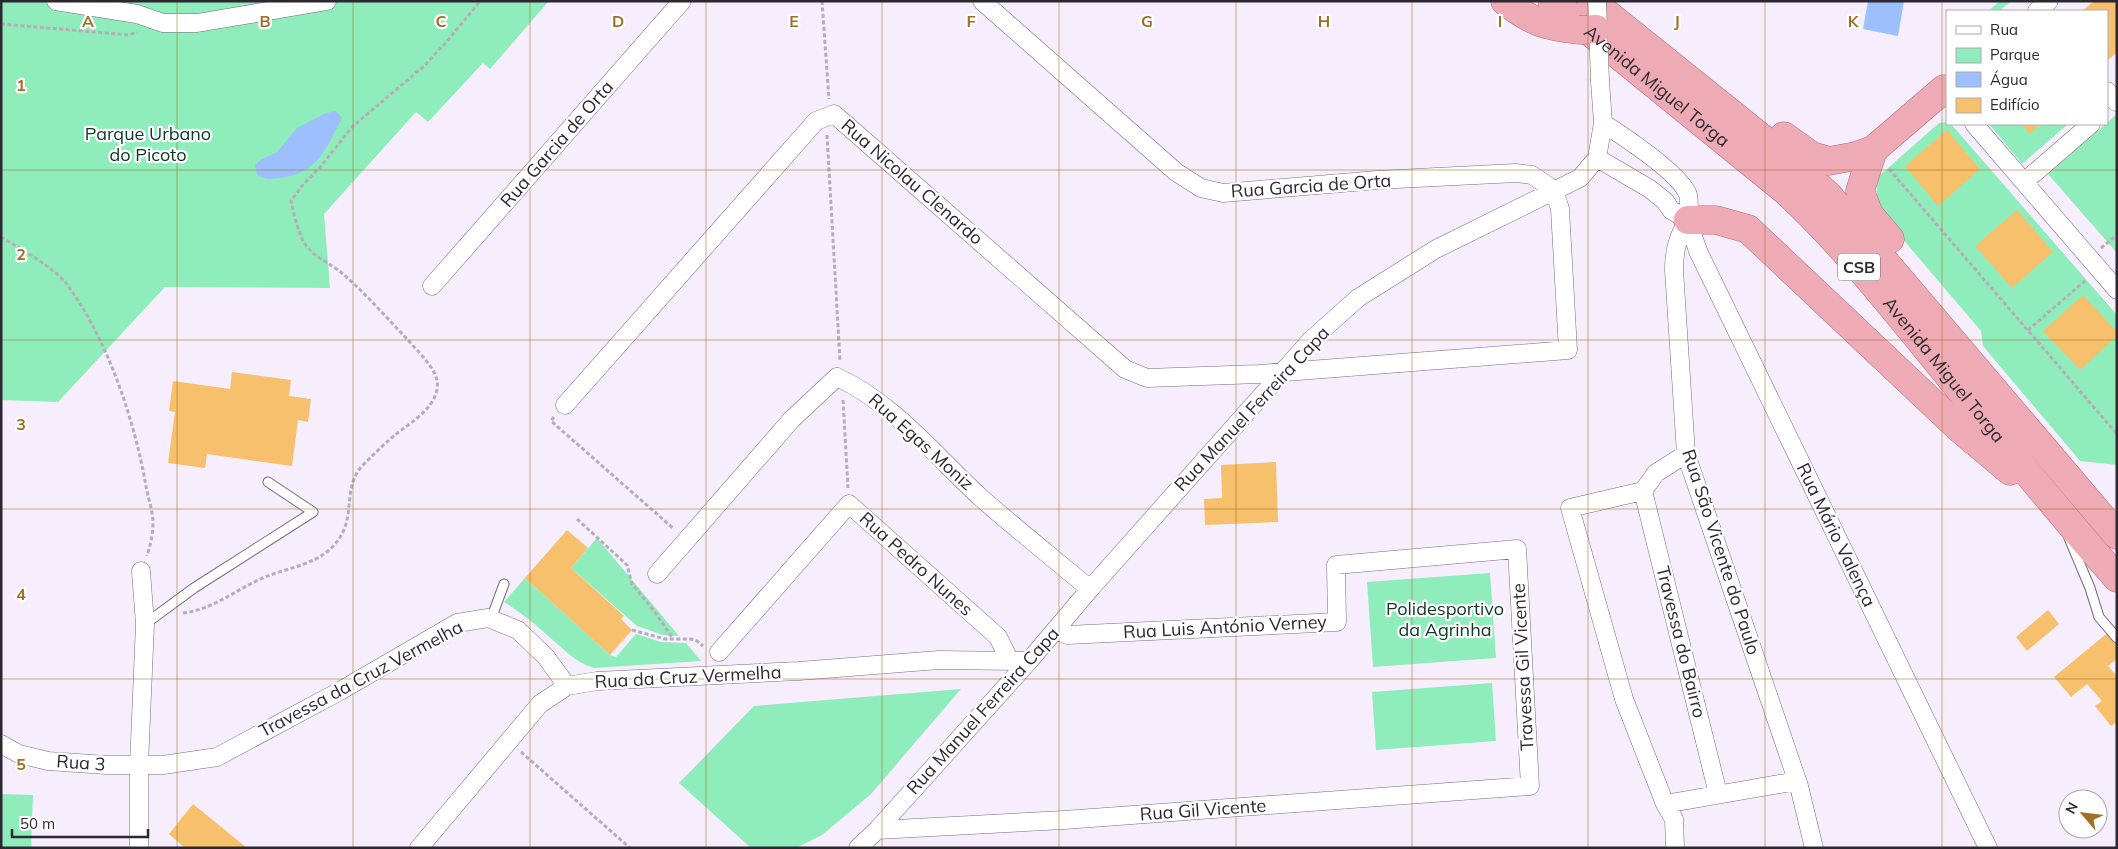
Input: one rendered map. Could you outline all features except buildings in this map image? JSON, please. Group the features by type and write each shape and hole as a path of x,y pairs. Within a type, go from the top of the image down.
{"highway":[{"path":"1505,1 1528,18 1558,27 1591,29"},
{"name":"Avenida Miguel Torga","path":"1552,1 1787,192 1812,215 1889,302 2057,510 2117,578"},
{"name":"Avenida Miguel Torga","path":"1591,1 1783,155 1828,195 2112,526"},
{"path":"1699,88 1741,103 1812,156 1828,161 1856,156 1879,157"},
{"path":"1946,90 1879,157 1860,191 1869,214 1953,315 1956,345"},
{"path":"1688,220 1716,220 1748,229 1960,429 2057,510"}],"street":[{"path":"56,1 137,14 163,23 196,23 327,1"},
{"name":"Rua Garcia de Orta","path":"432,286 682,1"},
{"name":"Rua Garcia de Orta","path":"982,1 1176,172 1201,188 1223,193 1377,180 1516,173 1532,175 1554,190"},
{"name":"Rua Manuel Ferreira Capa","path":"858,848 877,830 1029,661 1090,589 1311,340 1358,298 1436,250 1580,178 1596,158 1603,123 1600,81 1591,29 1597,1"},
{"path":"2108,92 2116,102"},
{"name":"Rua Nicolau Clenardo","path":"565,405 816,121 830,116 1125,369 1147,378 1282,372 1568,350 1560,209 1554,190"},
{"path":"1603,123 1628,139 1681,183 1688,196 1688,220"},
{"path":"1975,125 2117,290"},
{"path":"2024,182 2090,125"},
{"path":"1596,158 1650,189 1671,210 1688,220"},
{"name":"Rua São Vicente do Paulo","path":"1688,220 1678,236 1674,251 1686,454 1797,781 1814,848"},
{"name":"Rua Mário Valença","path":"1688,220 1698,251 1988,848"},
{"path":"657,574 792,419 837,377 841,379"},
{"name":"Rua Egas Moniz","path":"841,379 861,388 908,427 978,495 1090,589"},
{"path":"1675,848 1674,819 1665,804 1624,699 1570,508 1643,490 1656,473 1686,454"},
{"name":"Travessa do Bairro","path":"1643,490 1718,794"},
{"name":"Rua Pedro Nunes","path":"714,652 849,504 998,637 1010,661"},
{"name":"Rua Luis António Verney","path":"1056,629 1067,635 1337,622 1336,565 1517,549"},
{"name":"Travessa Gil Vicente","path":"1517,549 1530,786"},
{"path":"139,848 139,765 145,624 141,571"},
{"name":"Travessa da Cruz Vermelha","path":"163,765 216,757 340,691 457,623 488,618 518,630 546,657 567,686"},
{"name":"Rua da Cruz Vermelha","path":"419,848 540,704 567,686 597,681 799,671 939,660 1029,661"},
{"name":"Rua 3","path":"1,744 19,754 48,761 163,765"},
{"path":"1665,804 1797,781"},
{"name":"Rua Gil Vicente","path":"877,830 1064,820 1530,786"}],"lane":[{"path":"145,624 194,588 313,512 268,482"},
{"path":"2057,510 2090,588 2099,617 2117,638"},
{"path":"491,619 504,584"}],"path":[{"path":"165,609 183,612 200,611 246,585 326,553 338,541 346,528 351,484 362,466 380,448 417,419 430,405 437,389 436,375 418,352 342,272 316,256 305,244 291,201 300,187 322,165 352,127 424,66 480,1"},
{"path":"822,1 830,116 841,379 849,504"},
{"path":"1,24 130,35 163,23"},
{"path":"1879,157 2117,434"},
{"path":"1,237 31,256 64,281 94,327 130,416 138,443 153,523 151,542 141,571"},
{"path":"2028,330 2099,269"},
{"path":"565,405 551,421 686,540"},
{"path":"577,519 627,565 632,584 655,612 673,639"},
{"path":"632,630 658,637 697,640 714,652"},
{"path":"509,741 630,848"}],"green space":[{"name":"Parque Urbano do Picoto","path":"1,1 549,1 490,69 483,63 428,122 416,112 324,214 330,288 165,287 58,402 1,400"},
{"path":"2000,1 2011,1 2000,10 1989,10"},
{"path":"2117,114 2117,253 2048,174 2104,125 2108,125 2108,122"},
{"path":"1946,122 1946,125 1952,125 2117,315 2117,465 2080,461 1983,346 1981,331 1883,216 1877,196 1880,175 1939,123"},
{"path":"1990,125 2067,125 2022,164"},
{"path":"597,538 679,636 663,635 637,626 571,568"},
{"name":"Polidesportivo da Agrinha","path":"1490,573 1496,658 1373,667 1367,582"},
{"path":"525,578 610,655 616,657 636,634 661,642 686,643 701,661 594,668 580,662 532,622 504,602"},
{"name":"Polidesportivo da Agrinha","path":"1492,683 1496,741 1376,750 1372,692"},
{"path":"961,689 871,794 822,835 796,848 751,848 679,783 754,706"},
{"path":"1,794 33,795 31,848 1,848"}],"water":[{"path":"1868,1 1904,1 1898,36 1863,29"},
{"path":"336,111 342,118 326,149 313,165 304,171 280,178 271,179 257,175 255,165 262,159 277,152 297,128 326,113"}]}
